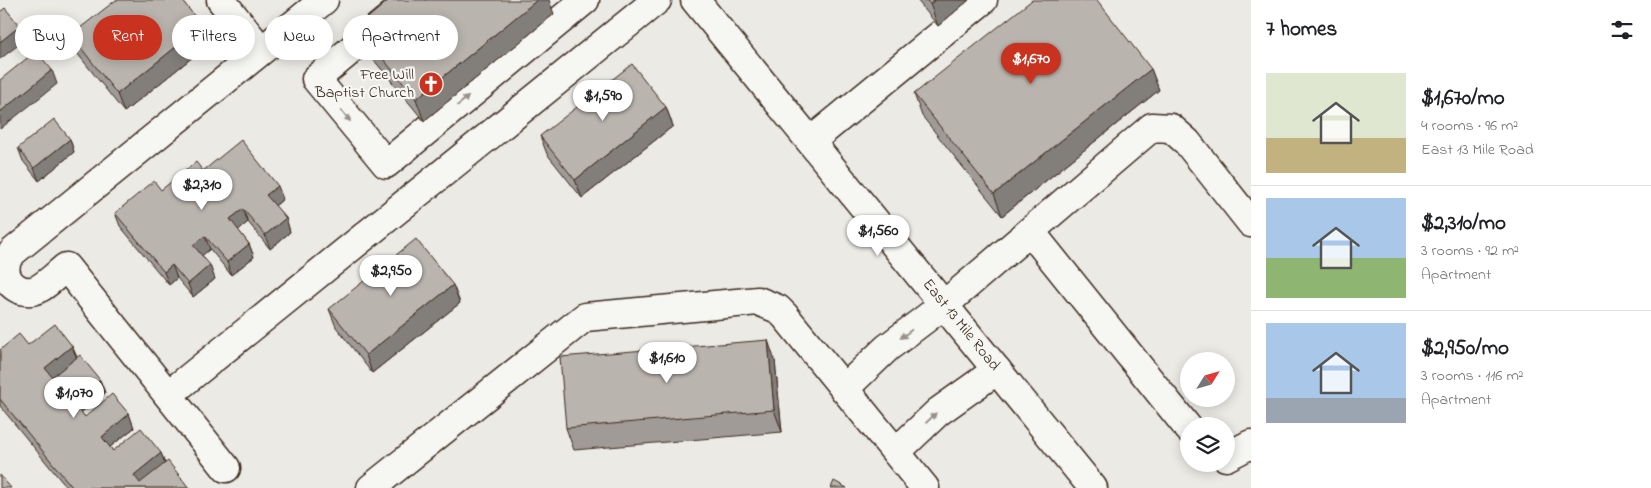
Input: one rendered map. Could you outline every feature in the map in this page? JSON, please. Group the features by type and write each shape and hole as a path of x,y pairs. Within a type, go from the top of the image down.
{"main road":[{"path":"221,0 262,50"},
{"path":"226,468 66,267 38,289 28,291 18,290 10,284 6,274 6,263 14,250 324,0"},
{"path":"411,0 316,79 386,164 585,0"},
{"path":"168,395 657,0"},
{"name":"East 13 Mile Road","path":"695,0 945,304 1093,488"},
{"path":"811,142 983,0"},
{"path":"844,389 886,348 945,304 1152,126 1171,128 1187,142 1251,223"},
{"path":"1030,231 1180,418"},
{"path":"371,488 585,316 758,301 778,309 785,316 925,488"},
{"path":"896,452 938,412 997,370"},
{"path":"1235,452 1251,444"}],"building":[{"path":"116,0 182,0 194,15 172,15 172,50 162,58 162,15 97,15"},
{"path":"389,0 537,0 416,99 384,60 458,60 458,15 371,15"},
{"path":"926,0 935,0 930,4"},
{"path":"1032,0 1097,0 1151,69 994,194 914,94"},
{"path":"5,8 15,20 15,30 0,42 0,12"},
{"path":"93,18 93,60 160,60 117,94 83,50 83,26"},
{"path":"25,60 44,60 52,70 0,112 0,80"},
{"path":"632,64 666,107 575,180 540,136"},
{"path":"54,119 70,139 34,168 18,148"},
{"path":"241,140 278,186 266,195 286,218 265,235 243,209 230,219 249,244 227,262 205,236 193,245 210,265 188,284 172,265 164,272 115,213 154,181 161,190 196,162 203,171"},
{"path":"416,239 453,285 366,355 329,309"},
{"path":"55,324 72,346 45,368 52,377 80,355 100,380 73,402 85,417 112,394 129,414 102,437 113,451 141,428 161,453 134,475 140,483 168,461 189,488 73,488 0,399 0,350 19,334 28,345"},
{"path":"768,340 774,410 566,428 560,357"},
{"path":"0,475 11,488 0,488"},
{"path":"834,481 847,488 831,488"}],"place":[{"name":"Free Will Baptist Church","path":"431,84"}]}
